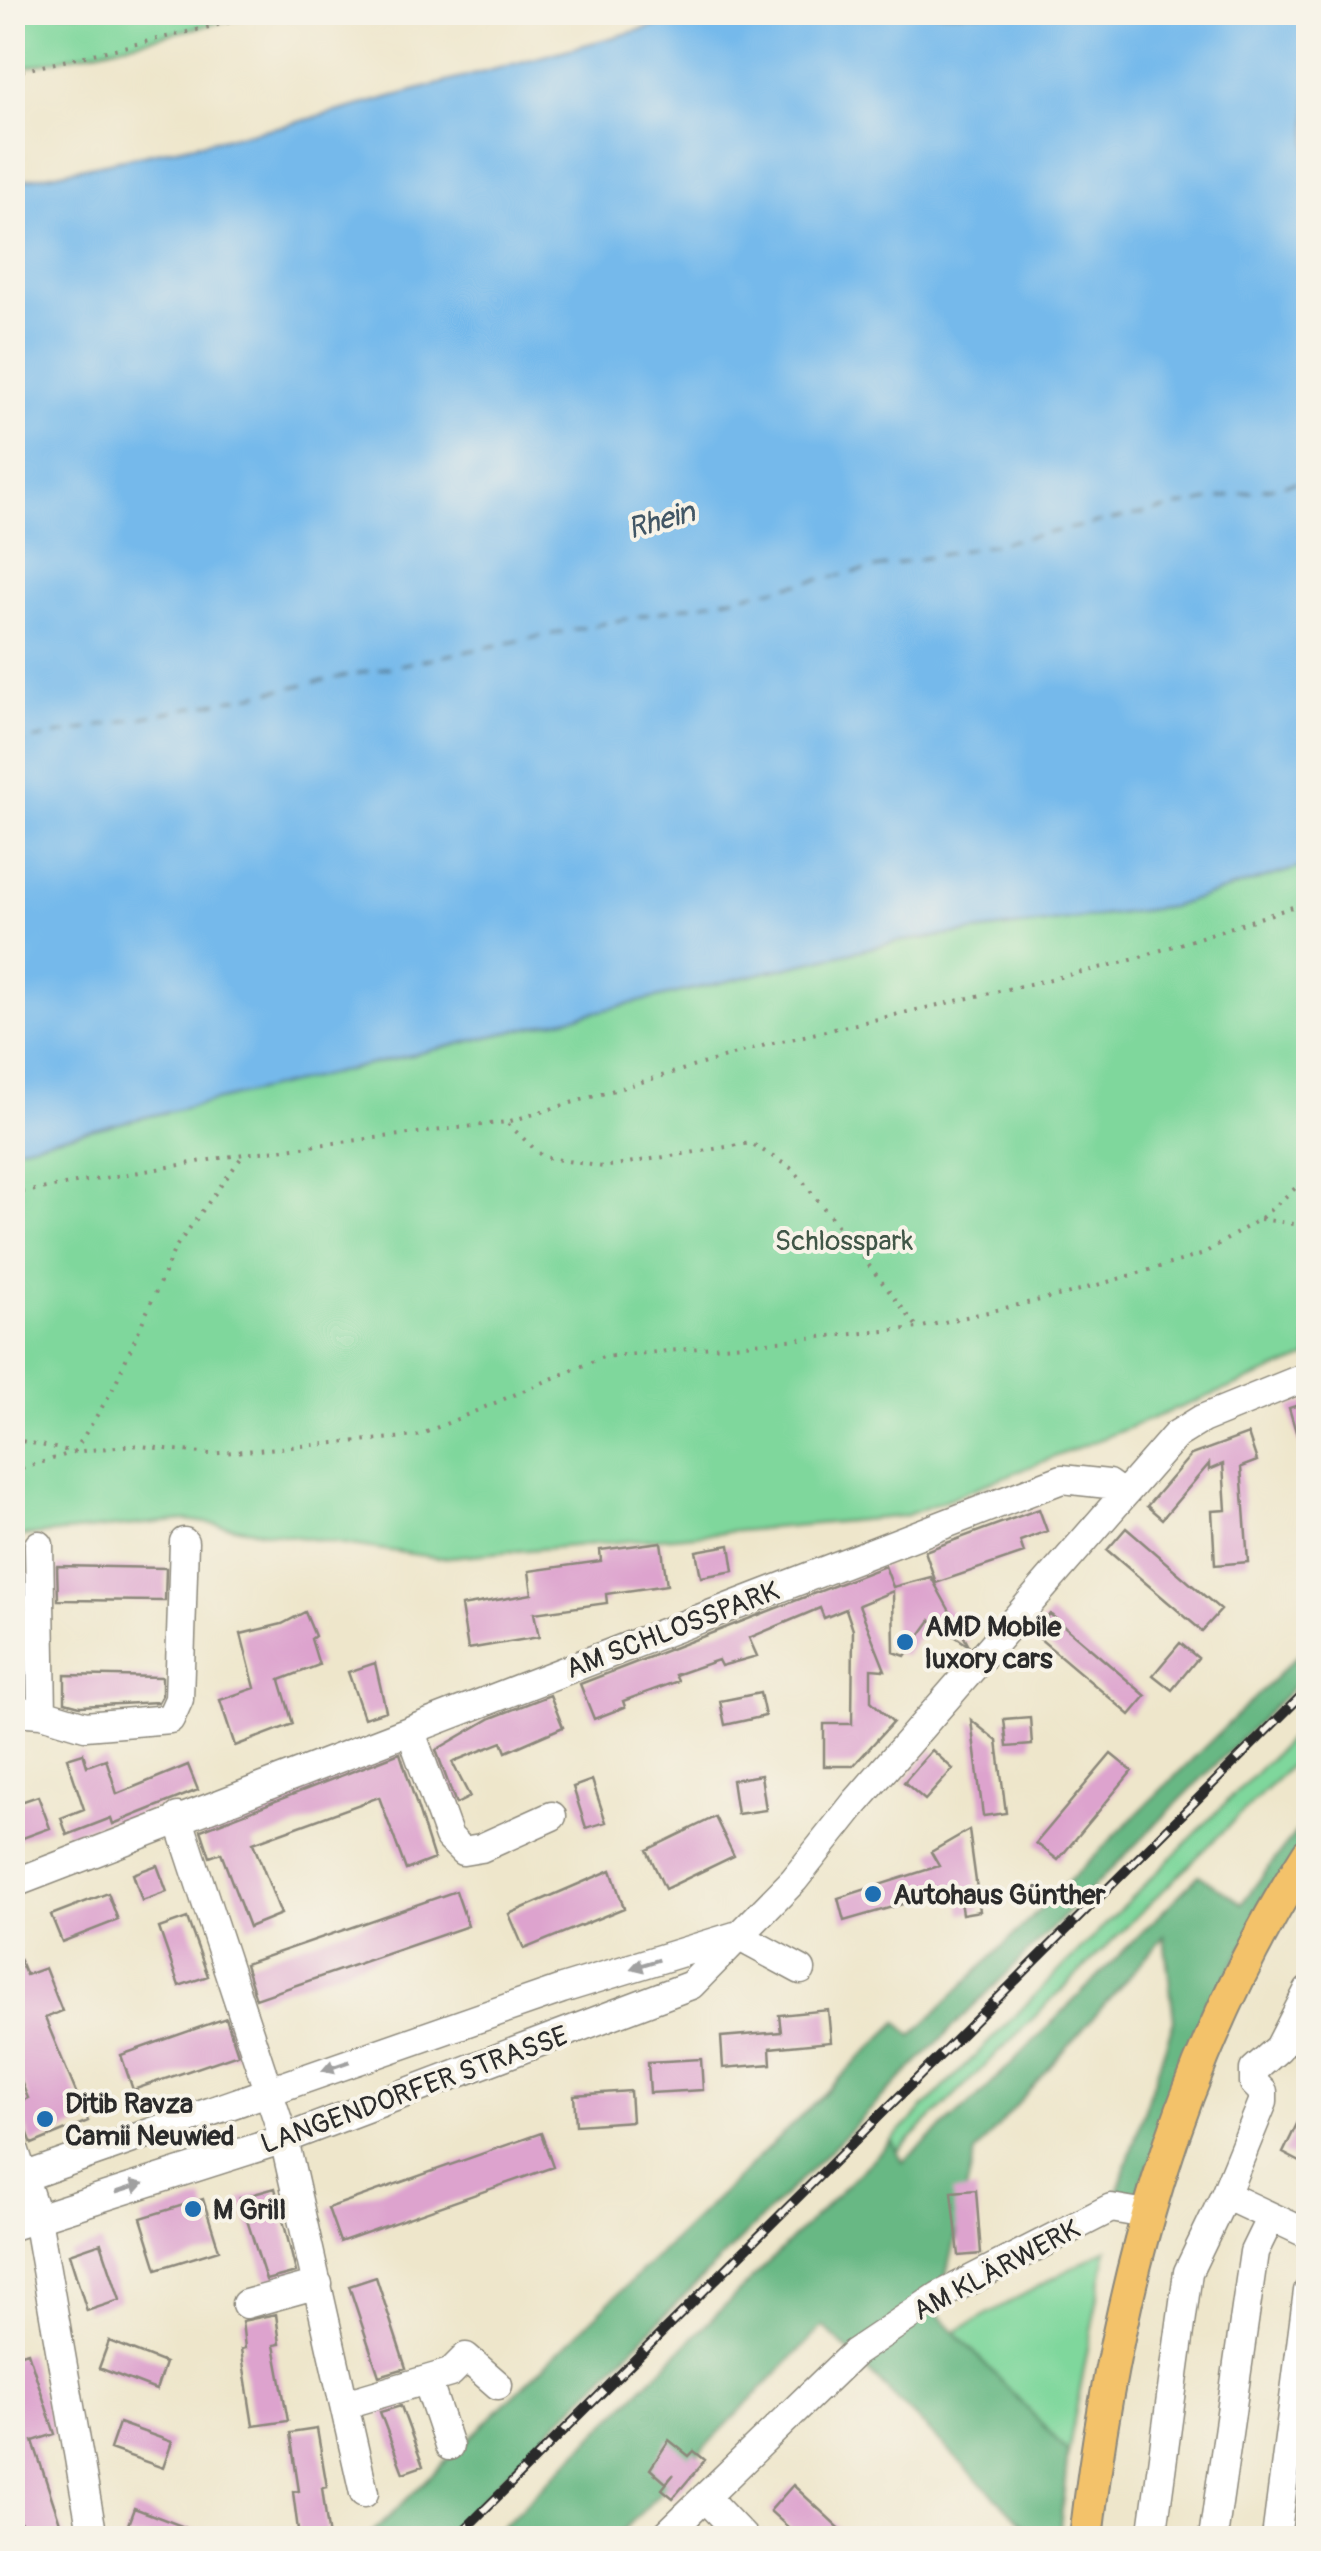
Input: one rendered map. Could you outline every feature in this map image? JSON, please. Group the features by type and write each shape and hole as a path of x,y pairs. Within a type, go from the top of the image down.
{"main road":[{"path":"1086,2538 1110,2366 1146,2214 1179,2114 1222,2012 1308,1854"}],"street":[{"path":"1123,1495 1157,1454 1189,1426 1308,1376"},
{"name":"AM SCHLOSSPARK","path":"12,1884 1062,1479 1108,1484 1123,1495"},
{"name":"LANGENDORFER STRASSE","path":"25,2222 284,2139 691,1985 794,1880 1123,1495"},
{"path":"12,1710 42,1713 85,1726 170,1719 177,1710 184,1542"},
{"path":"39,1544 42,1713"},
{"path":"411,1732 449,1837 462,1851 481,1848 552,1816"},
{"path":"178,1818 284,2139 364,2493"},
{"path":"738,1936 801,1970"},
{"name":"LANGENDORFER STRASSE","path":"19,2179 562,1989 738,1936"},
{"path":"1152,2538 1188,2272 1226,2195 1263,2102 1263,2092 1254,2083 1254,2070 1279,2048 1308,1991"},
{"path":"12,2142 25,2222 92,2538"},
{"path":"1226,2195 1308,2234"},
{"name":"AM KLÄRWERK","path":"663,2538 854,2353 939,2296 1111,2208 1146,2214"},
{"path":"1213,2538 1254,2252 1271,2217"},
{"path":"246,2304 318,2284"},
{"path":"1276,2538 1308,2291"},
{"path":"345,2404 450,2373 466,2358 498,2386"},
{"path":"428,2380 449,2446"},
{"path":"704,2497 744,2538"}],"path":[{"path":"12,73 274,12"},
{"path":"12,1194 244,1154 507,1122 768,1044 1125,962 1308,902"},
{"path":"507,1122 543,1157 603,1168 751,1143 794,1170 918,1328"},
{"path":"74,1452 112,1390 175,1248 244,1154"},
{"path":"12,1472 74,1452 132,1446 210,1454 417,1436 603,1357 918,1328 1066,1294 1201,1255 1260,1219 1308,1177"},
{"path":"1260,1219 1308,1226"},
{"path":"12,1438 74,1452"}],"green space":[{"path":"13,12 261,12 261,13 13,70"},
{"name":"Schlosspark","path":"1308,865 1308,1357 905,1516 438,1558 186,1520 13,1537 12,1148 895,942 1170,907"},
{"path":"1308,1645 1308,1672 442,2538 367,2538 898,2022 912,2036"},
{"path":"1308,1720 1308,1748 898,2151 891,2141"},
{"path":"1308,1816 1308,1839 1217,1993 1138,2193 1116,2197 1174,2020 1164,1936 975,2153 937,2313 1068,2452 1059,2538 1022,2538 1026,2527 823,2326 616,2538 491,2538 891,2141 903,2162 976,2099 1199,1875 1242,1903"},
{"path":"1107,2249 1068,2452 955,2332"}],"water":[{"name":"Rhein","path":"707,12 1308,13 1308,865 1170,907 895,942 13,1148 13,182 287,125"}],"building":[{"path":"1308,1402 1308,1458 1304,1459 1289,1408"},
{"path":"1248,1434 1257,1461 1241,1467 1248,1562 1215,1565 1212,1511 1226,1510 1223,1464 1209,1470 1209,1464 1162,1519 1147,1506 1191,1455"},
{"path":"1039,1509 1047,1531 1020,1541 1024,1553 936,1583 925,1551"},
{"path":"1126,1528 1221,1610 1202,1631 1107,1550"},
{"path":"661,1542 667,1585 606,1594 607,1603 534,1613 539,1637 468,1649 461,1606 532,1594 529,1571 601,1561 600,1550"},
{"path":"730,1545 734,1571 701,1577 696,1551"},
{"path":"57,1566 166,1568 165,1601 58,1600"},
{"path":"885,1566 893,1587 931,1577 969,1646 931,1620 905,1656 894,1652 893,1591 859,1605 885,1670 871,1669 871,1701 893,1722 853,1766 824,1766 824,1724 852,1724 853,1630 846,1609 824,1618 820,1608 749,1638 757,1656 721,1666 718,1660 675,1675 678,1681 623,1701 625,1707 594,1719 580,1684"},
{"path":"305,1612 315,1636 311,1639 319,1665 280,1680 293,1724 235,1746 220,1700 255,1688 241,1634 282,1624"},
{"path":"1050,1614 1146,1696 1130,1715 1033,1633"},
{"path":"1180,1643 1198,1658 1172,1690 1153,1675"},
{"path":"375,1663 386,1711 364,1718 348,1672"},
{"path":"65,1675 162,1677 162,1695 158,1702 80,1706 65,1702"},
{"path":"760,1693 765,1716 725,1725 720,1701"},
{"path":"550,1695 563,1727 506,1752 502,1742 452,1762 470,1797 456,1804 436,1750 491,1718"},
{"path":"1030,1717 1032,1745 1007,1747 1004,1719"},
{"path":"971,1720 997,1741 1006,1813 983,1816"},
{"path":"932,1750 953,1769 925,1800 904,1782"},
{"path":"83,1753 87,1766 106,1759 117,1794 188,1765 198,1790 113,1824 111,1818 67,1835 61,1818 84,1809 67,1758"},
{"path":"400,1753 434,1859 406,1870 379,1797 253,1843 281,1914 249,1927 221,1853 210,1857 201,1830"},
{"path":"1111,1754 1132,1771 1058,1860 1036,1843"},
{"path":"761,1775 766,1810 737,1814 732,1780"},
{"path":"592,1780 606,1822 586,1828 573,1787"},
{"path":"38,1796 50,1828 12,1842 12,1805"},
{"path":"715,1817 734,1856 665,1889 647,1850"},
{"path":"969,1830 980,1911 962,1914 958,1888 844,1921 838,1898 939,1866 931,1852"},
{"path":"157,1865 167,1892 142,1901 133,1874"},
{"path":"611,1870 624,1908 524,1949 509,1914"},
{"path":"456,1891 468,1926 256,1999 245,1964"},
{"path":"108,1893 118,1920 62,1942 51,1915"},
{"path":"187,1918 208,1976 179,1986 159,1928"},
{"path":"12,1942 26,1975 45,1968 62,2011 45,2018 88,2121 32,2144 16,2103 28,2098 12,2060"},
{"path":"828,2010 831,2042 770,2048 771,2064 723,2068 721,2037 781,2032 779,2015"},
{"path":"226,2018 238,2054 133,2090 121,2055"},
{"path":"701,2059 703,2090 650,2093 648,2062"},
{"path":"630,2091 632,2121 576,2125 574,2095"},
{"path":"1308,2101 1308,2166 1283,2153"},
{"path":"541,2133 553,2167 340,2242 328,2208"},
{"path":"275,2188 296,2272 266,2280 240,2198"},
{"path":"976,2190 981,2254 959,2256 952,2192"},
{"path":"203,2199 219,2250 157,2269 141,2218"},
{"path":"101,2243 120,2300 87,2311 69,2254"},
{"path":"376,2277 406,2368 379,2376 349,2286"},
{"path":"276,2314 280,2344 274,2345 288,2421 253,2426 241,2349 245,2348 242,2321"},
{"path":"109,2341 165,2363 156,2390 99,2368"},
{"path":"28,2352 55,2434 33,2441 65,2538 12,2538 12,2529 22,2526 12,2499 12,2357"},
{"path":"401,2406 423,2466 403,2473 380,2412"},
{"path":"119,2423 172,2442 163,2468 110,2449"},
{"path":"317,2429 327,2487 322,2488 329,2538 299,2538 293,2492 299,2491 290,2433"},
{"path":"669,2440 689,2456 694,2451 705,2460 673,2498 662,2489 674,2474 666,2483 650,2469"},
{"path":"793,2485 850,2538 800,2538 770,2511"},
{"path":"134,2508 211,2537 211,2538 123,2538"}],"ferry route":[{"path":"12,744 1308,480"}],"railway":[{"path":"456,2538 1308,1689"}],"place":[{"name":"AMD Mobile luxory cars","path":"905,1642"},
{"name":"Autohaus Günther","path":"873,1894"},
{"name":"Ditib Ravza Camii Neuwied","path":"45,2119"},
{"name":"M Grill","path":"193,2209"}]}
